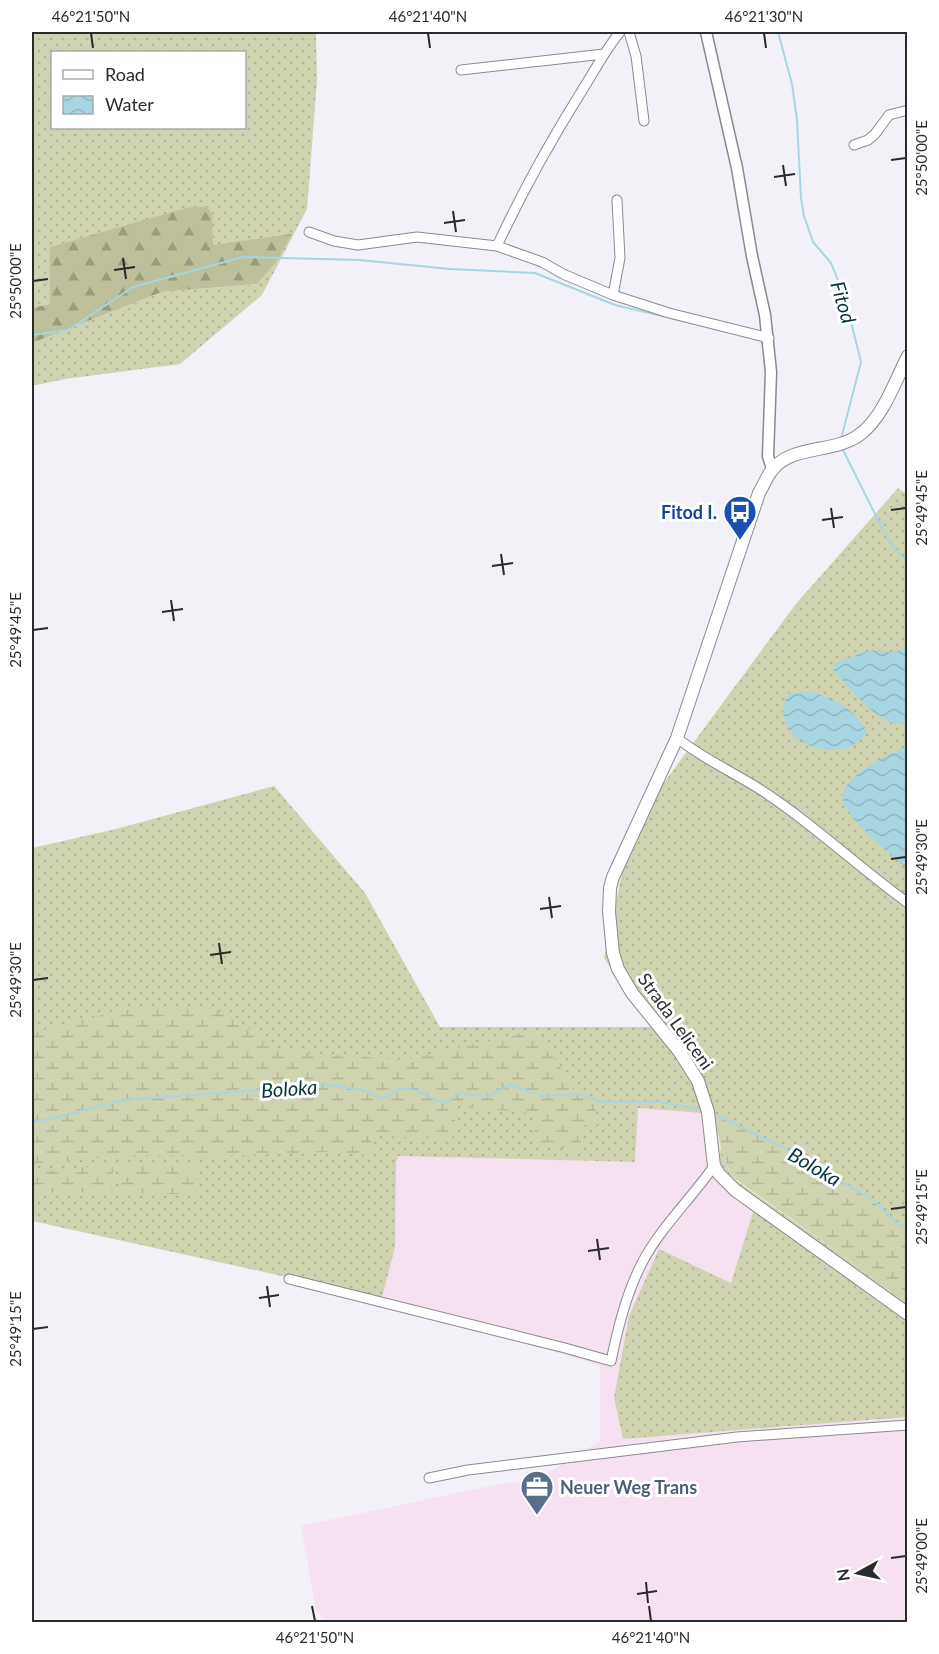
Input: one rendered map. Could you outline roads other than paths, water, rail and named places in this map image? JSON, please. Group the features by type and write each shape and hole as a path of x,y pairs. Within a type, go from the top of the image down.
{"main road":[{"path":"772,469 778,463 793,456 842,445 858,436 873,420 908,356"},
{"name":"Strada Leliceni","path":"714,1166 708,1112 698,1081 679,1051 624,981 615,962 609,900 613,877 677,738 759,493 772,469"},
{"path":"714,1166 735,1190 908,1314"}],"street":[{"path":"497,246 534,171 604,54 620,32"},
{"path":"629,32 636,56 644,121"},
{"path":"706,32 736,168 769,338 771,372 768,456 772,469"},
{"path":"461,70 604,54"},
{"path":"854,145 875,134 889,115 908,111"},
{"path":"613,295 620,258 617,200"},
{"path":"309,232 358,245 417,237 497,246 543,262 563,274 613,295 669,313 769,338"},
{"path":"677,738 694,752 758,788 908,903"},
{"path":"289,1279 611,1362 619,1323 642,1262 714,1166"},
{"path":"429,1478 468,1470 737,1437 908,1425"}],"water":[{"path":"907,645 907,723 896,724 885,720 868,707 833,669 833,664 865,652 892,652"},
{"path":"813,692 837,702 857,717 867,731 859,741 836,750 824,749 812,746 792,732 785,722 783,710 789,693"},
{"path":"908,747 907,868 853,818 843,801 843,793 848,784 866,768 889,754"}],"waterway":[{"name":"Fitod","path":"778,32 792,84 804,216 813,242 831,263 845,298 861,362 841,439"},
{"path":"32,335 68,330 133,287 243,257 359,260 450,269 535,273 615,305 705,326"},
{"name":"Fitod","path":"842,448 883,530 896,550 908,562"},
{"name":"Boloka","path":"32,1122 123,1100 331,1085 367,1091 376,1097 383,1098 396,1093 400,1088 406,1088 448,1103 458,1093 486,1097 510,1085 533,1093"},
{"name":"Boloka","path":"538,1094 543,1096 581,1094 600,1102 659,1102 701,1109"},
{"name":"Boloka","path":"714,1114 782,1147 873,1200 898,1224 908,1230"}],"place":[{"name":"Fitod I.","path":"740,541"},
{"name":"Neuer Weg Trans","path":"537,1516"}]}
